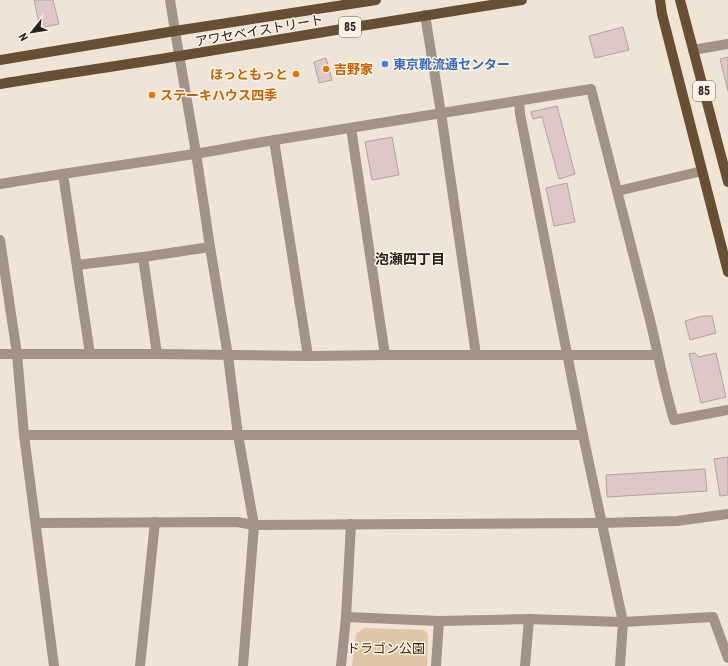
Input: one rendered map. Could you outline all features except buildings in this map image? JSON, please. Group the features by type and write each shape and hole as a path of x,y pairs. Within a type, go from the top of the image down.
{"main road":[{"name":"アワセベイストリート","path":"0,60 376,0"},
{"name":"アワセベイストリート","path":"0,84 522,0"},
{"name":"85","path":"660,0 662,14 728,272"},
{"name":"85","path":"680,0 728,182"}],"street":[{"path":"170,0 228,356 238,435 254,525 243,666"},
{"path":"425,15 441,113 476,355"},
{"path":"694,50 728,44"},
{"path":"0,184 591,89 618,191 674,420 728,410"},
{"path":"519,101 520,114 583,434 623,622 620,666"},
{"path":"351,128 385,355"},
{"path":"274,140 308,356"},
{"path":"618,191 702,171"},
{"path":"63,174 90,354"},
{"path":"0,240 17,354 24,435 54,666"},
{"path":"77,265 210,247"},
{"path":"143,257 157,354"},
{"path":"0,354 157,354 228,356 568,354 658,355"},
{"path":"24,435 583,434"},
{"path":"36,523 237,522 254,525 601,523 677,520 728,514"},
{"path":"140,666 155,522"},
{"path":"341,666 346,617 351,524"},
{"path":"346,617 439,621 529,619 623,622 714,617 728,658"},
{"path":"525,666 529,619"},
{"path":"436,666 439,621"}],"green space":[{"name":"ドラゴン公園","path":"364,628 424,630 428,634 427,666 352,666 356,634"}],"place":[{"name":"東京靴流通センター","path":"385,64"},
{"name":"吉野家","path":"326,69"},
{"name":"ほっともっと","path":"296,74"},
{"name":"ステーキハウス四季","path":"152,95"}],"district":[{"name":"泡瀬四丁目","path":"410,259"}]}
